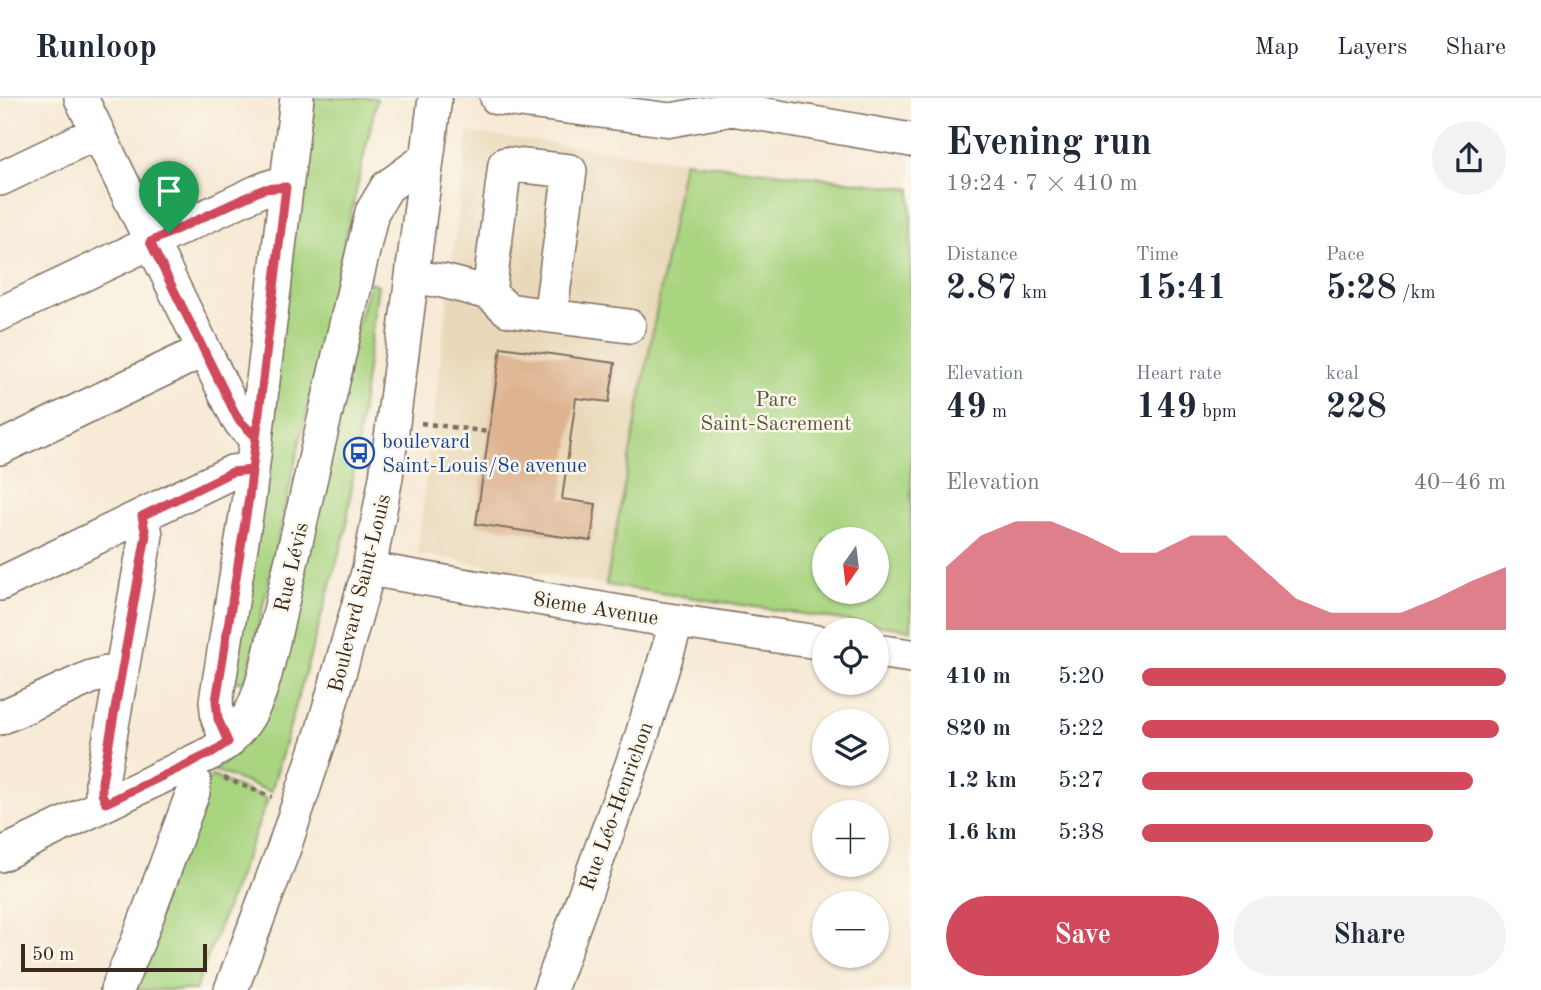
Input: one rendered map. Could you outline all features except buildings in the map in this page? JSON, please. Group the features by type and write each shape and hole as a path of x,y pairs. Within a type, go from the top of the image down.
{"street":[{"path":"81,98 238,419 256,437"},
{"path":"228,742 218,719 216,701 252,470 297,98"},
{"name":"Boulevard Saint-Louis","path":"231,990 284,848 322,733 369,569 385,486 435,98"},
{"path":"497,98 671,120 732,109 911,140"},
{"path":"0,179 98,132"},
{"name":"Rue Lévis","path":"0,855 186,765 228,742 246,721 264,680 372,212 387,187 427,158"},
{"path":"489,293 505,164 570,171 550,316"},
{"path":"0,314 264,189 286,187"},
{"path":"412,277 443,281 489,293 509,310 629,326"},
{"path":"0,448 204,350"},
{"path":"0,583 232,472 252,470"},
{"path":"106,803 102,794 102,782 146,535 142,516"},
{"name":"8ieme Avenue","path":"369,569 812,641"},
{"name":"Rue Léo-Henrichon","path":"550,990 638,748 677,621"},
{"path":"889,653 911,656"},
{"path":"0,718 91,677 107,673 122,674"},
{"path":"117,990 193,792 194,782 186,765"}],"path":[{"path":"424,423 489,432"},
{"path":"228,779 270,796"}],"shaded area":[{"path":"468,132 684,161 606,585 417,554"}],"green space":[{"path":"314,98 377,98 248,673 244,682 234,681 300,182"},
{"name":"Parc Saint-Sacrement","path":"684,161 911,189 911,630 889,627 889,618 830,618 606,585"},
{"path":"370,282 378,285 346,530 271,792 213,770 227,761"},
{"path":"212,776 268,799 195,990 127,990 207,779"}],"place":[{"name":"boulevard Saint-Louis/8e avenue","path":"359,453"}],"route":[{"path":"272,186 286,187 249,497 216,701 218,719 228,742 211,753 106,803 102,794 102,782 147,529 142,516 232,472 252,470 256,437 238,419 150,242 169,233 264,189 272,186"}]}
